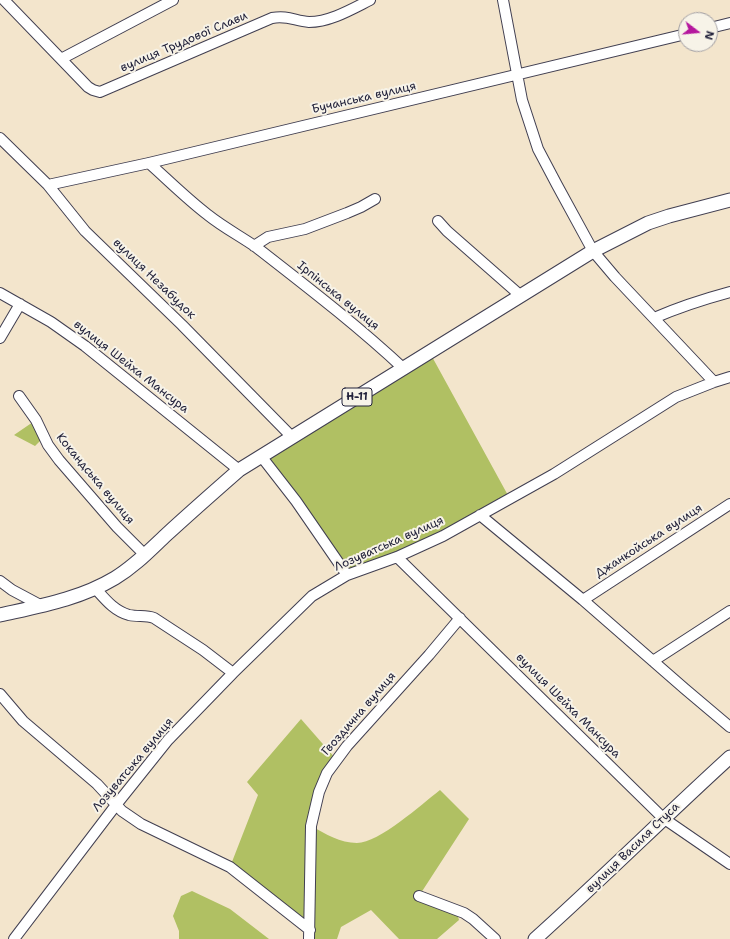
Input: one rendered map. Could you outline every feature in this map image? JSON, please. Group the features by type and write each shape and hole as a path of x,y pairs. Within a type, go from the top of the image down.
{"main road":[{"name":"Н-11","path":"0,615 74,597 115,578 145,555 239,470 594,251 648,224 674,214 730,200"},
{"name":"вулиця Василя Стуса","path":"535,939 584,895 663,818 730,757"}],"street":[{"path":"4,0 61,59 173,0"},
{"name":"вулиця Трудової Слави","path":"61,59 88,87 100,92 272,18 281,16 308,22 315,21 333,17 370,0"},
{"path":"503,0 522,100 538,149 594,251 615,277 714,382"},
{"path":"718,26 730,23"},
{"name":"Бучанська вулиця","path":"48,185 149,163 678,36"},
{"name":"вулиця Незабудок","path":"0,138 48,185 85,231 182,325 292,437"},
{"name":"Ірпінська вулиця","path":"149,163 207,214 228,230 254,246 346,318 404,369"},
{"path":"254,246 268,237 305,229 347,213 375,199"},
{"path":"438,221 447,231 522,296"},
{"path":"654,318 684,306 730,292"},
{"name":"вулиця Шейха Мансура","path":"0,293 51,322 85,346 239,470"},
{"path":"0,338 20,304"},
{"name":"Лозуватська вулиця","path":"14,939 84,846 168,740 233,673 304,604 325,588 347,575 398,557 443,536 554,474 676,397 714,382 730,378"},
{"name":"Кокандська вулиця","path":"19,396 36,420 48,445 59,460 117,527 145,555"},
{"path":"261,456 296,501 347,575"},
{"name":"Джанкойська вулиця","path":"583,600 730,504"},
{"path":"480,515 583,600 730,727"},
{"name":"вулиця Шейха Мансура","path":"398,557 663,818 730,864"},
{"path":"0,581 12,590 42,606"},
{"path":"95,588 112,606 120,611 130,615 148,616 154,618 203,650 233,673"},
{"path":"653,661 730,612"},
{"name":"Гвоздична вулиця","path":"310,934 311,826 319,792 327,773 347,746 429,655 460,618"},
{"path":"0,694 24,721 97,784 122,811 142,824 230,867 310,934"},
{"path":"419,896 464,913 495,939"}],"green space":[{"path":"430,353 510,499 480,515 347,575 261,456"},
{"path":"33,422 41,440 35,446 14,435"},
{"path":"301,719 336,759 311,826 333,838 351,843 366,841 377,837 400,822 440,790 469,819 419,896 456,910 459,920 437,939 399,939 371,910 341,927 337,939 309,939 310,930 230,867 258,795 247,782"},
{"path":"192,891 230,909 269,939 179,939 179,931 173,916 181,896"}]}
